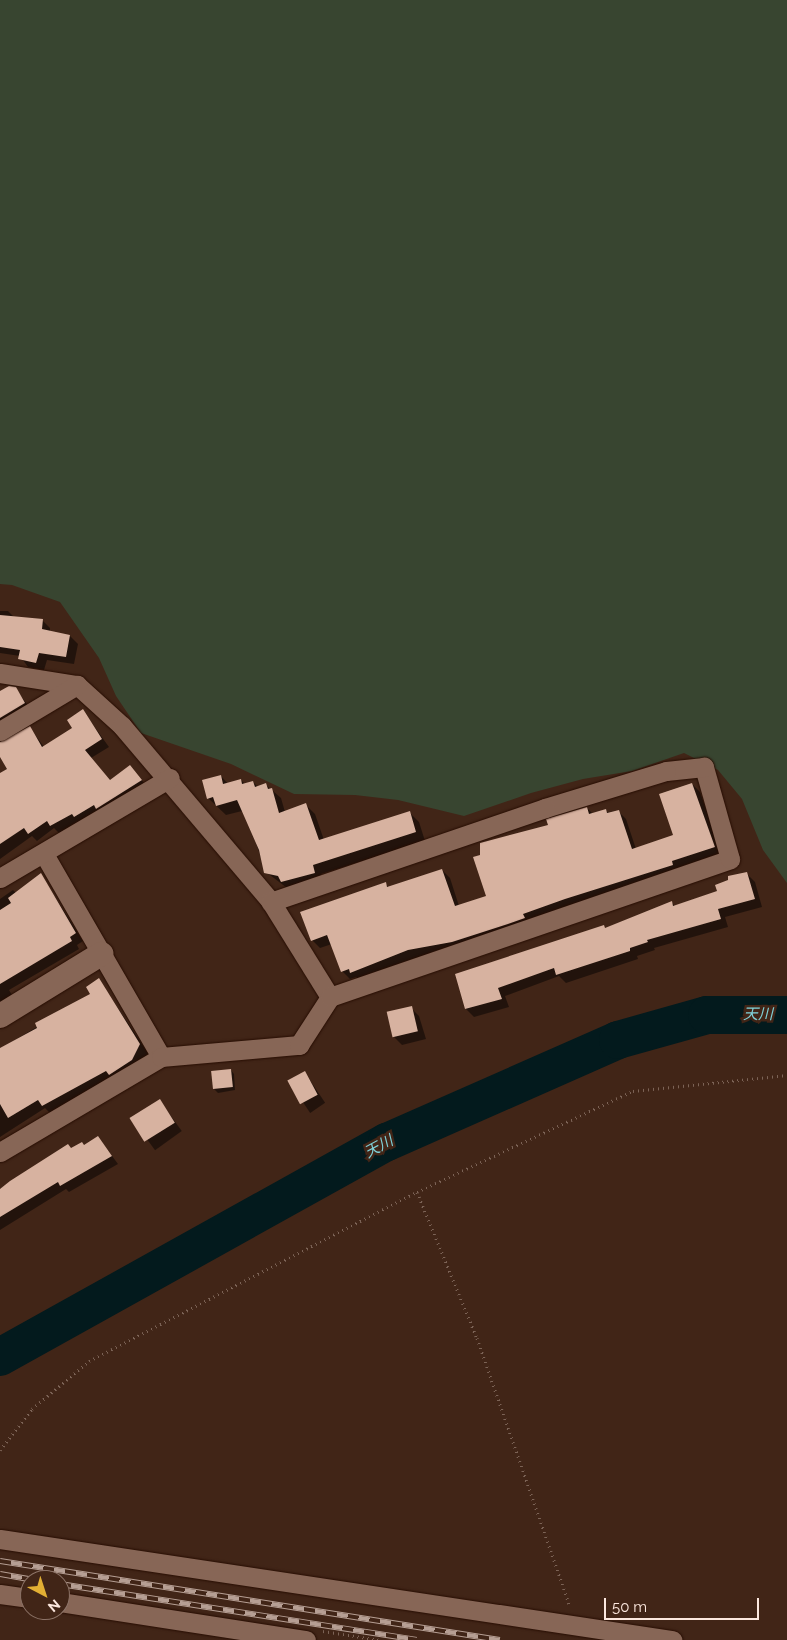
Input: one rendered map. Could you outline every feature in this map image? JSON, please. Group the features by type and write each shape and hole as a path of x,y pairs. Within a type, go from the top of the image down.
{"street":[{"path":"0,673 77,685 122,726 170,778 272,902 330,997"},
{"path":"0,731 77,685"},
{"path":"0,1152 161,1057 299,1045 330,997 730,859 704,767 666,771 545,808 272,902"},
{"path":"0,878 44,854 170,778"},
{"path":"44,854 161,1057"},
{"path":"0,1016 101,954"},
{"path":"0,1539 452,1608 579,1632 672,1640"},
{"path":"0,1594 20,1597"},
{"path":"70,1604 306,1640"}],"path":[{"path":"0,1450 32,1409 89,1361 417,1192 633,1091 787,1075"},
{"path":"417,1192 477,1338 579,1632"}],"green space":[{"path":"0,0 787,0 787,883 763,850 742,799 718,770 684,753 632,771 583,779 531,793 464,816 398,800 355,795 294,794 231,764 141,733 116,696 99,658 60,602 12,585 0,584"}],"building":[{"path":"0,615 43,619 42,629 70,635 66,657 39,653 36,663 18,659 20,650 0,647"},
{"path":"9,686 16,687 25,703 0,718 0,691"},
{"path":"83,709 102,739 85,750 110,780 130,765 142,780 96,809 94,805 74,817 72,814 50,826 47,821 28,834 24,828 0,844 0,773 7,769 0,757 0,742 30,726 42,747 72,728 67,720"},
{"path":"221,775 223,784 241,779 242,784 253,781 255,787 266,783 268,789 272,788 279,813 306,803 319,840 410,811 416,832 313,865 315,873 281,882 278,876 264,873 259,850 237,800 216,806 213,797 207,799 202,780"},
{"path":"692,783 715,847 672,861 673,865 523,914 525,918 508,924 452,942 408,950 350,973 349,969 341,972 327,935 311,941 300,912 386,882 387,887 442,869 455,906 486,896 473,857 480,855 480,843 548,825 546,819 587,807 589,814 606,809 607,813 619,810 632,849 673,835 659,794"},
{"path":"747,872 755,899 718,909 721,919 647,940 648,942 630,948 630,951 556,975 554,968 498,988 502,999 465,1009 455,974 604,925 605,928 672,901 673,906 717,891 715,885 728,880 728,876"},
{"path":"41,873 76,933 70,937 72,941 0,984 0,910 11,903 8,898"},
{"path":"99,978 140,1044 132,1060 109,1075 106,1071 42,1106 38,1100 8,1118 0,1104 0,1048 37,1028 35,1023 90,994 86,987"},
{"path":"412,1006 418,1031 393,1037 387,1012"},
{"path":"231,1069 233,1087 213,1089 211,1071"},
{"path":"305,1071 318,1095 300,1104 287,1080"},
{"path":"160,1099 175,1123 144,1142 129,1118"},
{"path":"98,1136 112,1156 60,1186 58,1182 0,1217 0,1189 68,1144 71,1148 82,1142 84,1145"}],"waterway":[{"name":"天川","path":"0,1357 387,1142 618,1040 707,1015 787,1015"}],"railway":[{"path":"0,1561 500,1640"},
{"path":"0,1574 20,1577"},
{"path":"70,1586 417,1640"}]}
